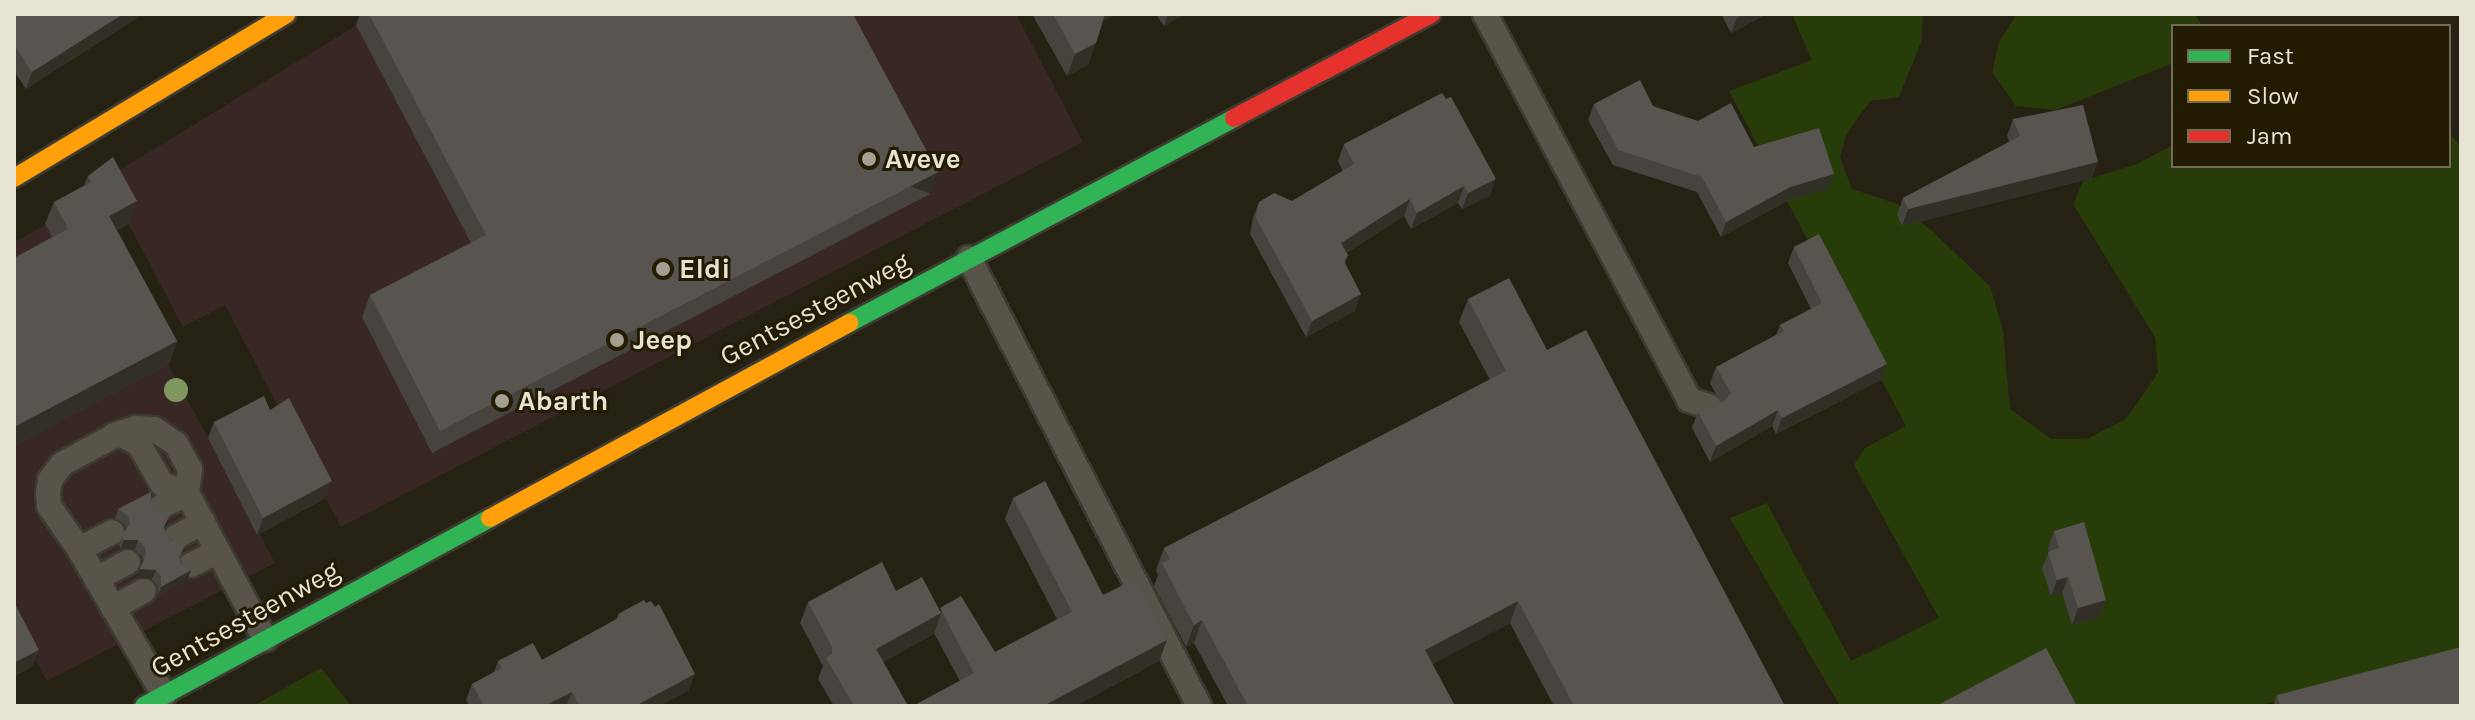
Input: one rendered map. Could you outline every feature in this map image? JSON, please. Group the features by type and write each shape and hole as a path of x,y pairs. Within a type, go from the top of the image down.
{"main road":[{"path":"14,178 287,14"},
{"name":"Gentsesteenweg","path":"154,700 969,258 1431,14"}],"lane":[{"path":"1485,14 1689,400 1709,406"},
{"path":"969,258 1199,706"},
{"path":"154,700 113,608 79,549 49,506 50,480 62,464 114,436 145,428 170,438 190,469 187,493 265,639"},
{"path":"161,507 187,493"},
{"path":"176,537 203,522"},
{"path":"79,549 112,532"},
{"path":"191,565 218,551"},
{"path":"96,579 128,562"},
{"path":"113,608 144,591"}],"shaded area":[{"path":"375,14 1016,14 1083,142 341,527 225,305 183,327 105,179"},
{"path":"83,205 275,563 47,681 14,621 14,242"}],"green space":[{"path":"1792,14 1923,14 1921,42 1899,97 1870,101 1846,135 1840,157 1852,189 1897,204 1931,230 1990,286 2003,331 2010,409 2051,439 2087,439 2126,419 2158,373 2155,337 2073,204 2083,181 2137,164 2171,146 2171,168 2451,168 2451,135 2461,148 2461,648 2258,706 1840,706 1730,518 1767,503 1851,661 1939,618 1854,465 1865,448 1906,426 1729,91 1812,60"},
{"path":"2017,14 2195,14 2201,24 2171,24 2171,64 2056,110 2016,106 1992,72 1999,42"},
{"path":"321,668 351,706 253,706"}],"building":[{"path":"14,14 123,14 32,72 14,45"},
{"path":"369,14 853,14 938,172 440,431 370,295 486,235"},
{"path":"1053,14 1105,14 1096,43 1075,54"},
{"path":"1640,80 1653,106 1698,121 1731,103 1754,147 1819,128 1834,174 1790,187 1726,222 1702,177 1618,150 1594,104"},
{"path":"1442,93 1446,99 1451,97 1496,179 1468,193 1464,186 1417,213 1410,199 1341,243 1348,255 1344,261 1361,294 1312,321 1256,218 1259,202 1274,193 1292,201 1354,164 1344,144"},
{"path":"2083,105 2098,162 1908,209 1903,198 2020,136 2013,119"},
{"path":"113,157 137,201 109,216 177,341 14,427 14,258 68,229 54,202 91,182 88,176"},
{"path":"1819,234 1887,364 1782,418 1778,410 1716,446 1698,412 1724,401 1731,393 1716,367 1784,331 1780,325 1822,303 1794,247"},
{"path":"1509,278 1547,350 1586,330 1785,706 1574,706 1518,601 1425,650 1455,706 1248,706 1202,620 1194,625 1162,563 1170,559 1164,548 1506,371 1468,299"},
{"path":"264,396 270,410 289,398 332,481 263,518 214,422"},
{"path":"1045,481 1103,595 1135,579 1167,640 1043,706 913,706 974,673 940,608 961,596 995,652 1072,612 1013,498"},
{"path":"151,492 151,504 156,510 171,512 164,527 166,535 172,541 187,541 179,556 181,564 191,570 161,587 161,576 156,570 140,569 146,554 145,547 138,540 124,540 122,536 130,523 128,516 118,509"},
{"path":"2084,522 2106,600 2078,608 2068,577 2057,580 2048,552 2059,548 2054,531"},
{"path":"882,562 896,591 922,577 941,613 876,649 908,706 854,706 826,658 832,654 832,647 808,602"},
{"path":"644,600 646,603 651,601 655,607 659,604 695,674 635,706 580,706 572,692 544,706 484,706 472,684 502,668 498,661 533,643 542,660 620,617 618,614"},
{"path":"14,602 39,650 14,663"},
{"path":"2461,647 2461,706 2280,706 2277,695"},
{"path":"2046,648 2077,706 1936,706"}],"traffic: fast":[{"path":"849,323 1234,118"},
{"path":"144,706 490,518"}],"traffic: slow":[{"path":"14,178 287,14"},
{"path":"490,518 849,323"}],"traffic: jam":[{"path":"1234,118 1431,14"}],"place":[{"name":"Aveve","path":"869,159"},
{"name":"Eldi","path":"663,269"},
{"name":"Jeep","path":"617,340"},
{"name":"Abarth","path":"502,401"}]}
